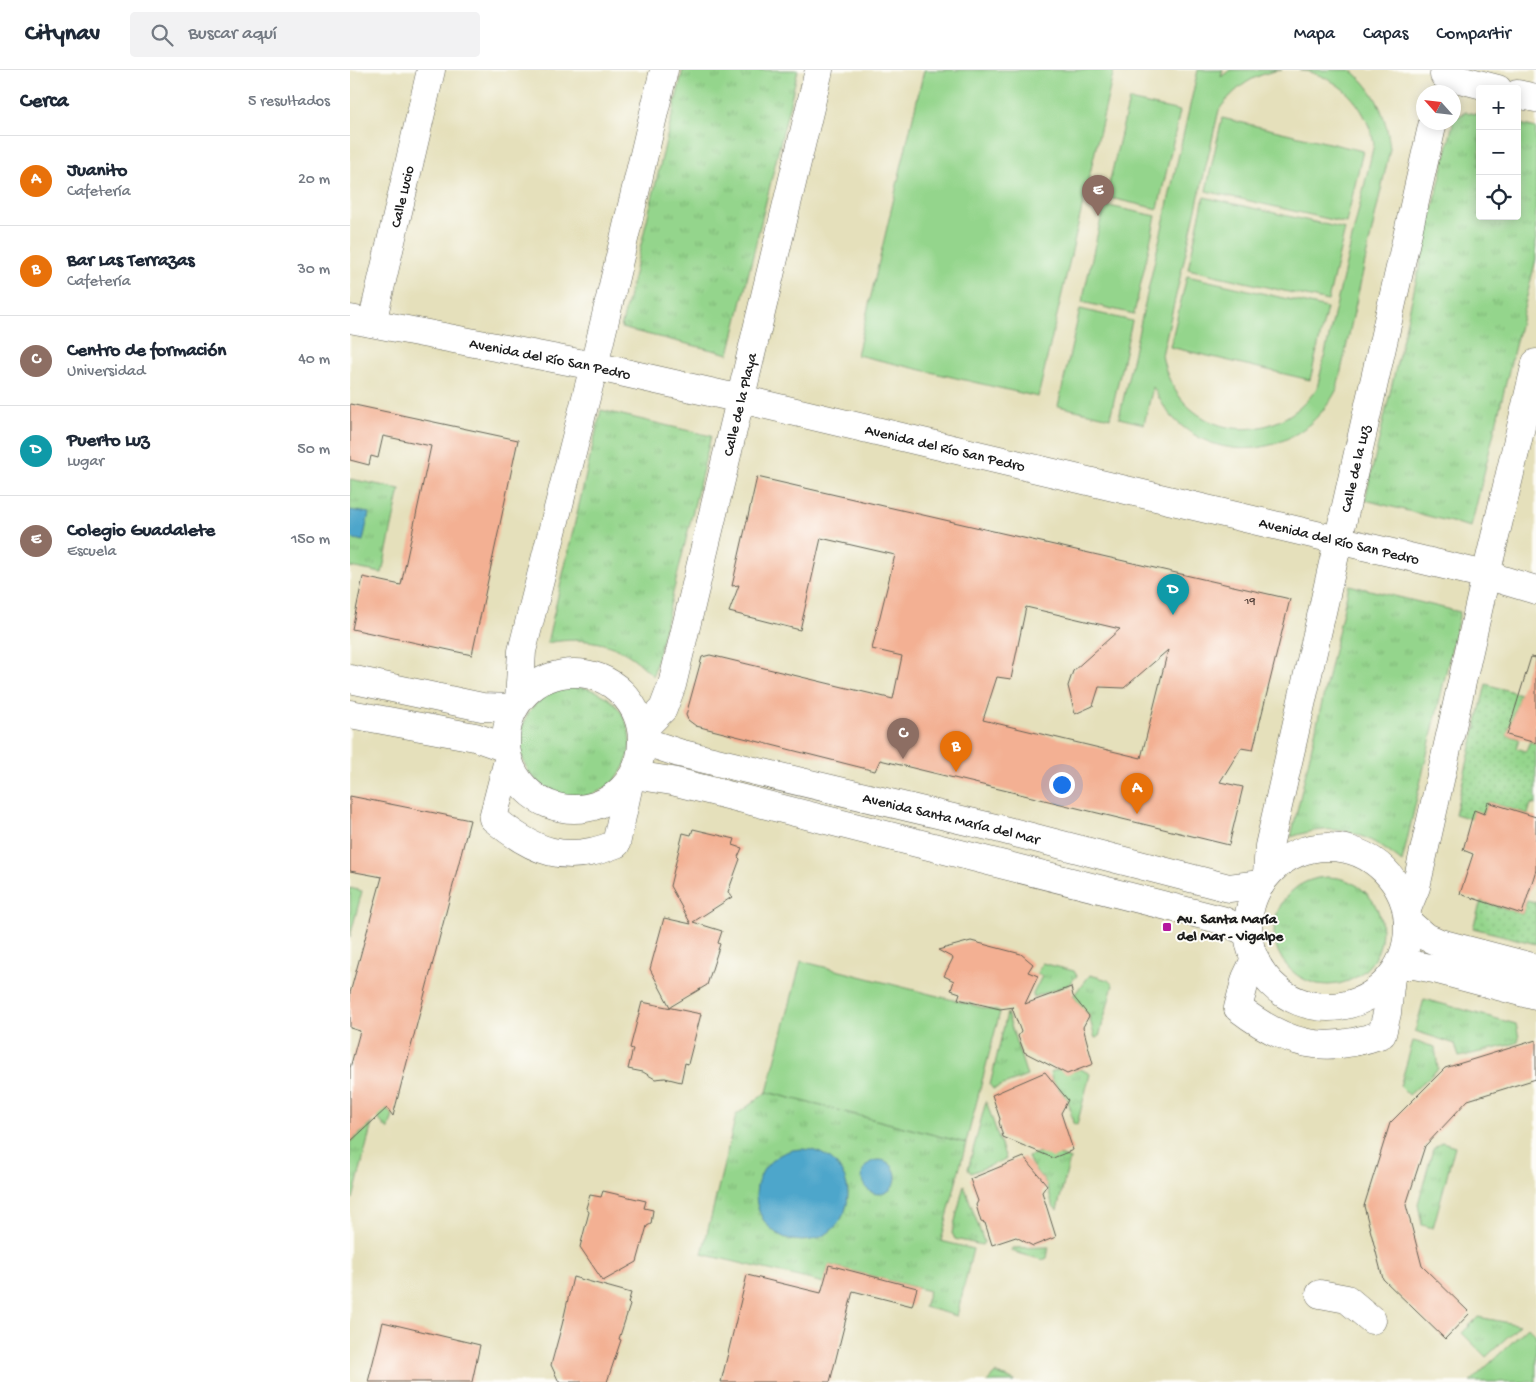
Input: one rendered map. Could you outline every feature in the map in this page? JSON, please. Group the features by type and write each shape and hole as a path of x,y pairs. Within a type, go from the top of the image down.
{"street":[{"name":"Calle Lucio","path":"361,321 431,70"},
{"path":"350,678 482,707 517,704 534,686 551,676 571,672 591,674 610,682 625,694 636,711 643,735 641,758 632,779 616,844 600,851 574,855 549,852 525,842 493,818 507,754 507,728 517,704 522,651 594,366 664,70"},
{"name":"Calle de la Playa","path":"643,735 663,709 672,685 819,70"},
{"path":"1443,79 1476,85"},
{"path":"1521,95 1536,98"},
{"name":"Calle de la Luz","path":"1264,879 1269,846 1432,130"},
{"name":"Avenida del Río San Pedro","path":"361,321 594,366 741,399 1486,575 1536,590"},
{"path":"1255,959 1246,978 1238,1008 1255,1022 1280,1035 1307,1044 1329,1046 1362,1041 1382,1034 1395,971 1407,944 1407,915 1416,887 1486,575 1536,364"},
{"path":"350,714 476,738 507,754 516,778 528,792 544,803 561,809 580,810 598,806 615,797 632,779 672,781 1222,920 1248,933"},
{"name":"Avenida Santa María del Mar","path":"643,735 679,753 1000,829 1229,888 1264,879"},
{"path":"1536,968 1440,943 1424,936 1407,915 1397,886 1381,866 1360,853 1335,847 1310,848 1287,858 1264,879 1253,899 1249,916 1248,933 1255,959 1270,982 1291,998 1318,1007 1345,1006 1370,996 1395,971 1414,965 1536,996"},
{"path":"1320,1294 1347,1299 1372,1320"}],"green space":[{"path":"683,70 798,70 729,354 621,328"},
{"path":"924,70 1114,70 1038,397 857,355"},
{"path":"1198,70 1223,70 1221,77 1230,70 1282,70 1263,74 1238,88 1219,110 1162,355 1171,382 1186,404 1205,419 1228,427 1251,428 1275,422 1298,409 1317,388 1374,144 1365,116 1348,94 1326,78 1299,70 1351,70 1374,95 1383,115 1388,137 1390,149 1337,389 1323,410 1305,427 1285,440 1263,447 1240,449 1217,445 1195,435 1174,419 1162,404 1153,387 1144,424 1119,418"},
{"path":"1129,100 1180,111 1158,209 1106,197"},
{"path":"1466,112 1476,114 1476,220 1521,220 1521,124 1536,128 1536,259 1471,527 1365,500 1451,130 1461,130 1461,115"},
{"path":"1222,118 1363,151 1346,223 1206,191"},
{"path":"1204,197 1345,229 1328,301 1188,269"},
{"path":"1104,205 1156,216 1134,314 1082,302"},
{"path":"1187,276 1327,308 1310,380 1170,347"},
{"path":"1080,309 1132,321 1110,418 1058,406"},
{"path":"601,410 711,436 653,676 633,658 613,647 580,640 547,643"},
{"path":"350,479 400,489 382,573 350,567"},
{"path":"1349,585 1460,612 1402,862 1376,843 1350,832 1323,830 1291,837"},
{"path":"1486,684 1520,694 1507,735 1519,739 1516,748 1526,751 1530,741 1536,743 1536,805 1531,804 1528,814 1488,802 1484,814 1474,811 1472,819 1455,814"},
{"path":"575,687 596,691 614,703 626,721 630,742 626,763 614,781 596,793 575,797 554,793 536,781 524,763 520,742 524,721 536,703 554,691"},
{"path":"1328,877 1349,881 1366,893 1378,910 1382,931 1378,952 1366,969 1349,981 1328,985 1307,981 1290,969 1278,952 1274,931 1278,910 1290,893 1307,881"},
{"path":"350,888 362,891 350,937"},
{"path":"1481,901 1522,914 1527,901 1535,903 1536,901 1536,944 1473,928"},
{"path":"801,961 1000,1012 966,1143 767,1092"},
{"path":"1042,963 1074,971 1077,976 1068,985 1034,997 1033,994 1042,976 1037,973"},
{"path":"1090,975 1108,980 1113,985 1099,1037 1095,1038 1089,1016 1073,996"},
{"path":"1424,999 1516,1024 1519,1038 1517,1043 1459,1057 1455,1044 1415,1031"},
{"path":"1007,1013 1027,1076 993,1089 990,1085"},
{"path":"1413,1041 1435,1047 1438,1069 1409,1095 1400,1086"},
{"path":"1069,1066 1074,1071 1081,1069 1090,1074 1077,1125 1073,1123 1068,1100 1052,1080 1050,1072"},
{"path":"767,1092 966,1143 941,1241 973,1249 957,1316 924,1307 929,1291 829,1265 824,1283 702,1254 736,1115"},
{"path":"376,1096 393,1116 388,1130 366,1105"},
{"path":"986,1101 1006,1159 971,1173 968,1169"},
{"path":"372,1123 353,1199 350,1196 350,1142"},
{"path":"1442,1142 1455,1146 1433,1228 1422,1225 1418,1204 1433,1149"},
{"path":"1047,1150 1070,1159 1057,1210 1054,1208 1048,1187 1033,1167 1028,1156"},
{"path":"964,1185 984,1242 982,1245 955,1239 952,1233"},
{"path":"1049,1247 1047,1258 1043,1260 1011,1251 1012,1248"},
{"path":"1478,1317 1520,1325 1486,1357 1462,1333"},
{"path":"1528,1327 1536,1335 1536,1382 1470,1382"},
{"path":"995,1373 1015,1381 1015,1382 987,1382"}],"water":[{"path":"350,510 369,513 363,541 350,538"},
{"path":"793,1149 811,1149 828,1156 841,1169 848,1186 848,1204 841,1221 828,1234 811,1241 793,1241 776,1234 763,1221 756,1204 756,1186 763,1169 776,1156"},
{"path":"879,1160 886,1161 891,1165 895,1170 895,1184 891,1189 886,1193 879,1194 872,1193 867,1189 863,1184 862,1177 863,1170 867,1165 872,1161"}],"building":[{"path":"350,404 518,440 472,655 352,629 363,577 401,585 431,446 383,436 378,458 371,456 369,465 350,460"},
{"path":"757,477 1290,599 1253,750 1241,748 1220,782 1243,787 1229,845 880,760 875,771 696,726 688,720 686,715 702,657 710,655 893,699 902,656 872,649 895,555 821,538 800,630 729,612 739,585 732,586","holes":["1026,607 1120,629 1073,671 1068,686 1075,714 1093,706 1099,687 1124,688 1168,650 1141,758 983,720 997,677 1011,679"]},
{"path":"1531,657 1536,658 1536,743 1507,735"},
{"path":"350,796 470,820 393,1116 387,1108 350,1142 350,1068 360,1031 350,1028 350,993 382,877 350,871"},
{"path":"1488,802 1536,817 1536,870 1522,914 1460,894 1473,854 1463,850 1474,810 1484,814"},
{"path":"693,829 735,839 733,845 742,848 728,892 732,897 693,922 722,931 718,943 720,944 707,985 670,1007 650,969 664,918 691,924 670,886 683,833 691,835"},
{"path":"971,941 1021,954 1033,964 1028,972 1038,976 1025,1004 1071,987 1073,996 1089,1016 1083,1027 1093,1064 1067,1074 1024,1052 1018,1036 1021,1032 1012,1008 1014,1007 1000,1009 958,999 960,993 951,990 954,981 944,976 953,958 938,950"},
{"path":"642,1002 701,1014 688,1064 685,1063 681,1082 665,1078 655,1079 643,1072 628,1069 633,1049 630,1048"},
{"path":"1536,1040 1536,1079 1468,1100 1425,1146 1406,1205 1422,1266 1470,1313 1445,1339 1383,1279 1364,1206 1390,1123 1445,1068"},
{"path":"1045,1072 1068,1100 1061,1113 1073,1150 1053,1158 1003,1137 1000,1119 992,1095"},
{"path":"1024,1157 1047,1185 1042,1192 1056,1237 1033,1246 1016,1237 992,1245 985,1223 981,1222 976,1205 978,1201 970,1179"},
{"path":"603,1191 646,1201 644,1208 653,1210 651,1224 647,1226 637,1262 603,1281 580,1247 589,1212 586,1208 590,1195 601,1197"},
{"path":"829,1265 917,1288 912,1306 853,1291 830,1382 721,1382 747,1275 821,1293"},
{"path":"573,1277 631,1293 628,1303 630,1305 619,1339 621,1340 607,1382 559,1382 551,1365"},
{"path":"383,1322 480,1345 472,1382 368,1382"}],"place":[{"name":"Colegio Guadalete","path":"1098,216"},
{"name":"Puerto Luz","path":"1173,615"},
{"name":"Centro de formación","path":"903,759"},
{"name":"Bar Las Terrazas","path":"956,772"},
{"name":"Juanito","path":"1137,814"},
{"name":"Av. Santa María del Mar - Vigalpe","path":"1167,927"}]}
